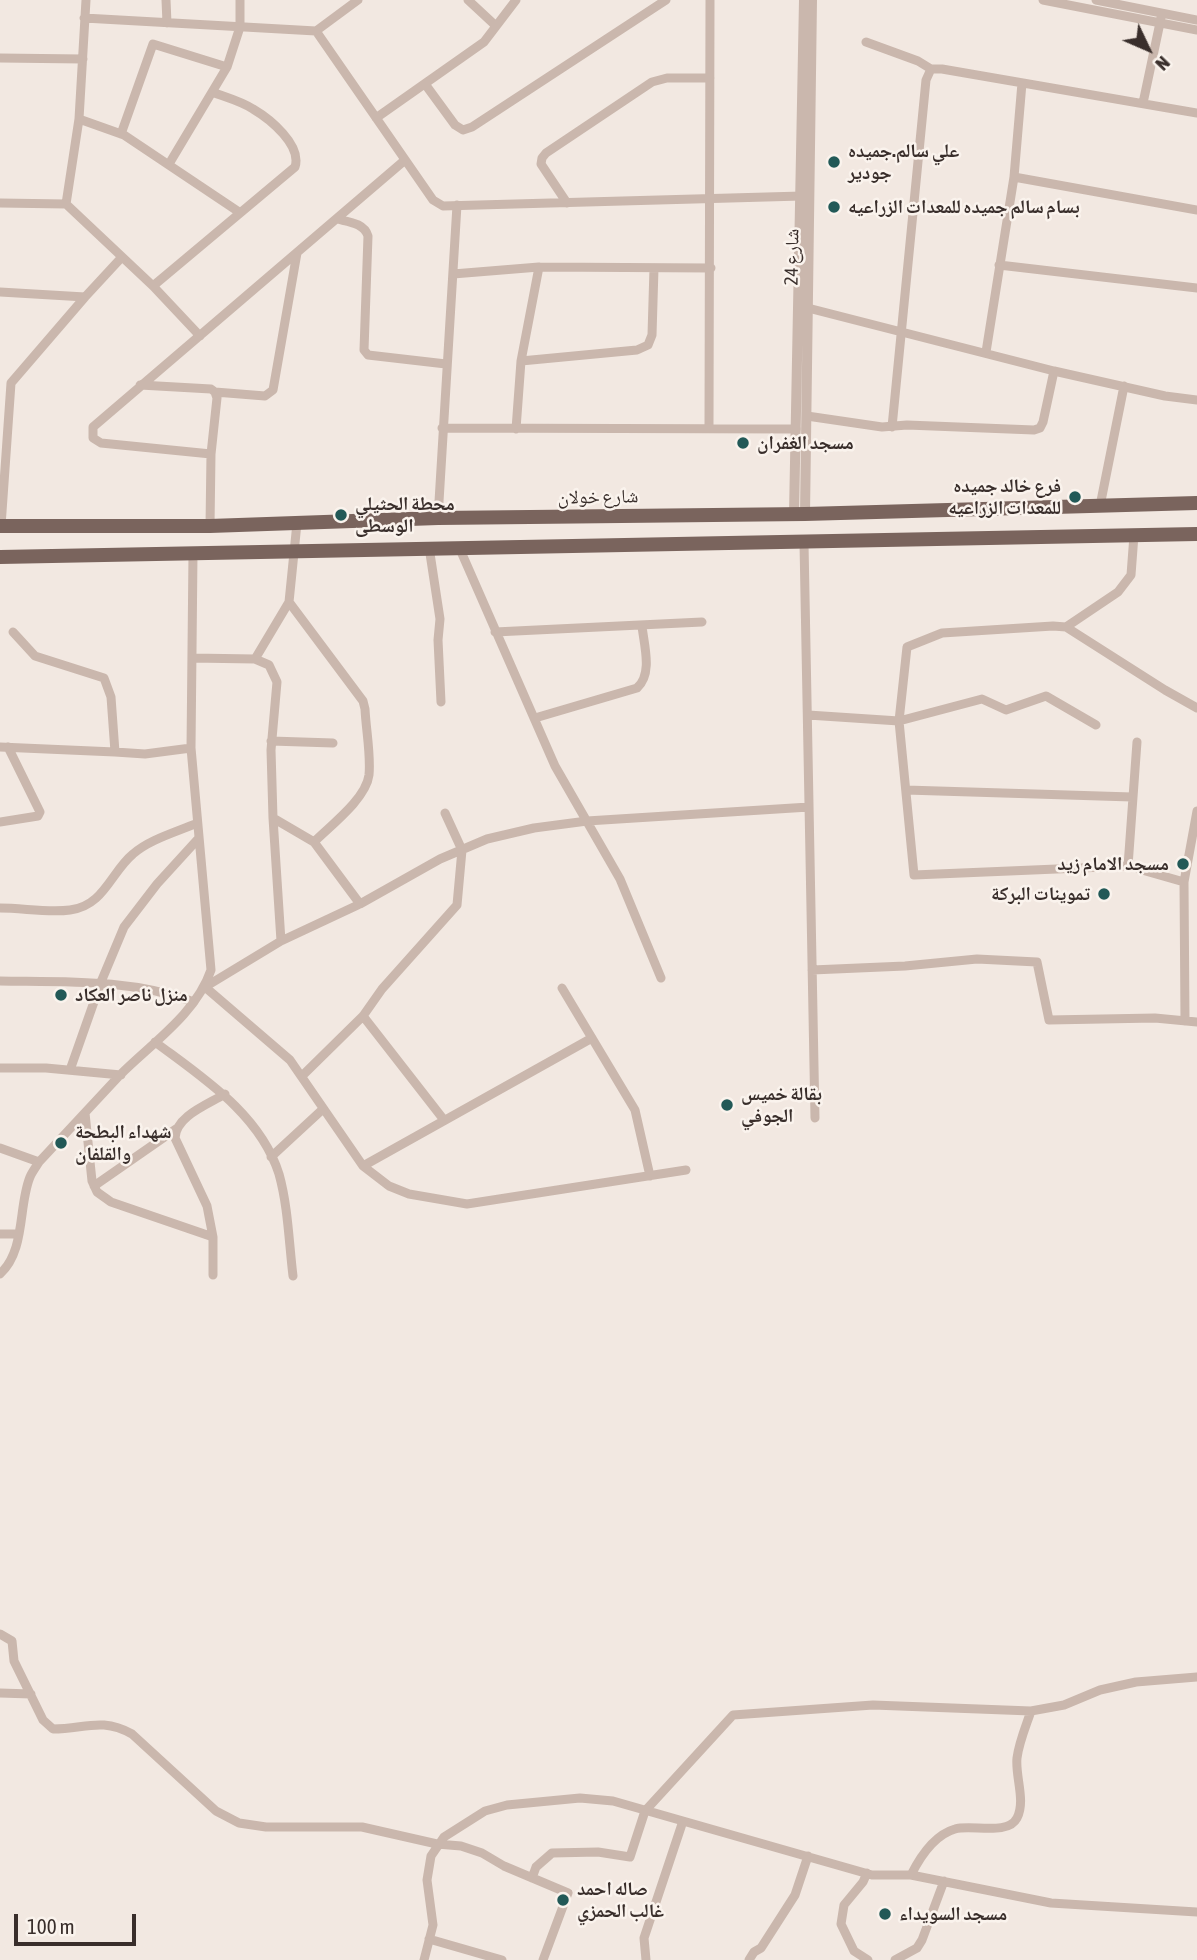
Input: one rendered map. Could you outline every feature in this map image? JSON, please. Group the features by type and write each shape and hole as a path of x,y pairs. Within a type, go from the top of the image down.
{"main road":[{"name":"شارع خولان","path":"0,526 211,526 438,518 799,514 1197,503"},
{"path":"0,557 1197,534"}],"street":[{"path":"66,204 79,119 86,0"},
{"path":"166,0 167,23"},
{"path":"169,164 226,67 240,27 240,0"},
{"path":"84,18 316,31 358,0"},
{"path":"468,0 496,26"},
{"path":"376,118 484,42 516,0"},
{"path":"425,84 455,125 464,130 663,0"},
{"path":"709,427 710,0"},
{"name":"شارع 24","path":"799,514 807,416 802,196 804,0"},
{"name":"شارع 24","path":"799,514 796,429 804,307 813,0"},
{"path":"1043,0 1161,18 1197,20"},
{"path":"1096,0 1197,30"},
{"path":"1143,103 1161,18"},
{"path":"316,31 433,200 443,205 802,196"},
{"path":"866,42 918,61 930,69 1197,113"},
{"path":"121,134 153,44 226,67"},
{"path":"0,58 83,59"},
{"path":"892,427 926,80 930,69"},
{"path":"568,202 541,164 546,153 652,82 667,78 710,78"},
{"path":"986,352 1014,177 1022,83"},
{"path":"153,286 295,167 297,154 286,136 253,109 212,92"},
{"path":"79,119 121,134 239,212"},
{"path":"211,454 101,443 93,438 93,427 405,160"},
{"path":"1014,177 1197,210"},
{"path":"0,203 66,204 153,286 200,336"},
{"path":"438,518 457,205"},
{"path":"337,219 361,226 366,229 368,236 364,350 368,355 446,364"},
{"path":"140,385 211,389 215,392 265,396 273,390 297,253"},
{"path":"0,526 11,383 122,257"},
{"path":"999,265 1197,288"},
{"path":"453,274 538,267 711,268"},
{"path":"516,429 522,361 538,267"},
{"path":"522,361 637,350 648,345 652,335 654,268"},
{"path":"0,292 85,296"},
{"path":"804,307 1054,371 1165,396 1197,400"},
{"path":"807,416 882,428 907,425 1034,430 1040,428 1054,371"},
{"path":"1100,506 1124,386"},
{"path":"211,526 211,454 217,398 215,392"},
{"path":"442,428 796,429"},
{"path":"255,659 289,602 298,523"},
{"path":"1134,535 1131,575 1118,592 1066,627 942,633 907,647 899,721 914,875 1128,866 1184,882"},
{"path":"804,542 815,1118"},
{"path":"429,547 440,619 438,640 441,702"},
{"path":"459,547 555,766 620,879 661,978"},
{"path":"0,1274 6,1269 14,1252 29,1178 39,1162 194,1002 205,988 211,970 191,748 193,553"},
{"path":"289,602 363,701 365,709 369,775 365,788 354,803 314,842"},
{"path":"495,632 702,622"},
{"path":"535,718 637,688 646,674 642,626"},
{"path":"1066,627 1197,708"},
{"path":"13,632 35,656 104,678 111,697 115,752"},
{"path":"192,658 255,659 269,665 277,682 271,741 281,941"},
{"path":"808,715 899,721 982,699 1006,710 1046,695 1096,725"},
{"path":"271,741 333,743"},
{"path":"1128,866 1137,742"},
{"path":"4,747 145,754 191,748"},
{"path":"0,822 38,816 40,812 4,747"},
{"path":"906,790 1132,797"},
{"path":"205,988 281,941 487,839 587,821 809,807"},
{"path":"1185,1021 1184,882 1197,811"},
{"path":"302,1076 363,1016 382,989 457,905 462,850 445,813"},
{"path":"273,818 314,842 360,904"},
{"path":"0,908 72,910 105,892 132,855 197,823"},
{"path":"70,1070 124,927 157,884 198,839"},
{"path":"812,970 905,966 977,959 1037,962 1049,1020 1155,1018 1197,1022"},
{"path":"0,981 101,982 168,993 194,1002"},
{"path":"205,988 290,1060 363,1166 374,1177 399,1190 444,1202 467,1204 686,1170"},
{"path":"562,988 635,1110 650,1176"},
{"path":"363,1016 444,1120"},
{"path":"363,1166 592,1038"},
{"path":"155,1042 225,1094 263,1139 278,1174 285,1207 293,1276"},
{"path":"0,1068 121,1075"},
{"path":"94,1186 176,1129 183,1120 225,1094"},
{"path":"271,1157 323,1109"},
{"path":"85,1113 97,1192 111,1202 213,1237"},
{"path":"176,1129 175,1139 207,1206 213,1237 213,1275"},
{"path":"0,1149 39,1162"},
{"path":"0,1234 19,1234"},
{"path":"0,1634 12,1641 14,1661 43,1720 52,1729 103,1723 118,1726 132,1734 216,1811 239,1823 266,1827 362,1827 437,1844 461,1846 568,1893 543,1960"},
{"path":"532,1878 536,1867 552,1853 598,1852 630,1857 645,1811 733,1715 873,1705 1031,1711 1064,1705 1100,1690 1136,1682 1197,1677"},
{"path":"0,1693 31,1694"},
{"path":"911,1875 920,1858 940,1836 957,1828 998,1828 1017,1818 1020,1807 1017,1759 1020,1740 1031,1711"},
{"path":"424,1960 433,1925 427,1880 431,1856 437,1844 485,1811 507,1805 580,1798 613,1801 867,1873 911,1875 1051,1903 1197,1912"},
{"path":"646,1960 644,1938 683,1821"},
{"path":"749,1960 754,1952 761,1948 795,1895 808,1856"},
{"path":"867,1873 844,1905 841,1924 854,1951 868,1960"},
{"path":"895,1960 917,1948 922,1940 944,1881"},
{"path":"429,1939 502,1960"}],"place":[{"name":"علي سالم.جميده جودير","path":"834,162"},
{"name":"بسام سالم جميده للمعدات الزراعيه","path":"834,207"},
{"name":"مسجد الغفران","path":"743,443"},
{"name":"فرع خالد جميده للمعدات الزراعيه","path":"1075,497"},
{"name":"محطة الحثيلي الوسطى","path":"341,515"},
{"name":"مسجد الامام زيد","path":"1183,864"},
{"name":"تموينات البركة","path":"1104,894"},
{"name":"منزل ناصر العكاد","path":"61,995"},
{"name":"بقالة خميس الجوفي","path":"727,1105"},
{"name":"شهداء البطحة والقلفان","path":"61,1143"},
{"name":"صاله احمد غالب الحمزي","path":"563,1900"},
{"name":"مسجد السويداء","path":"885,1914"}]}
